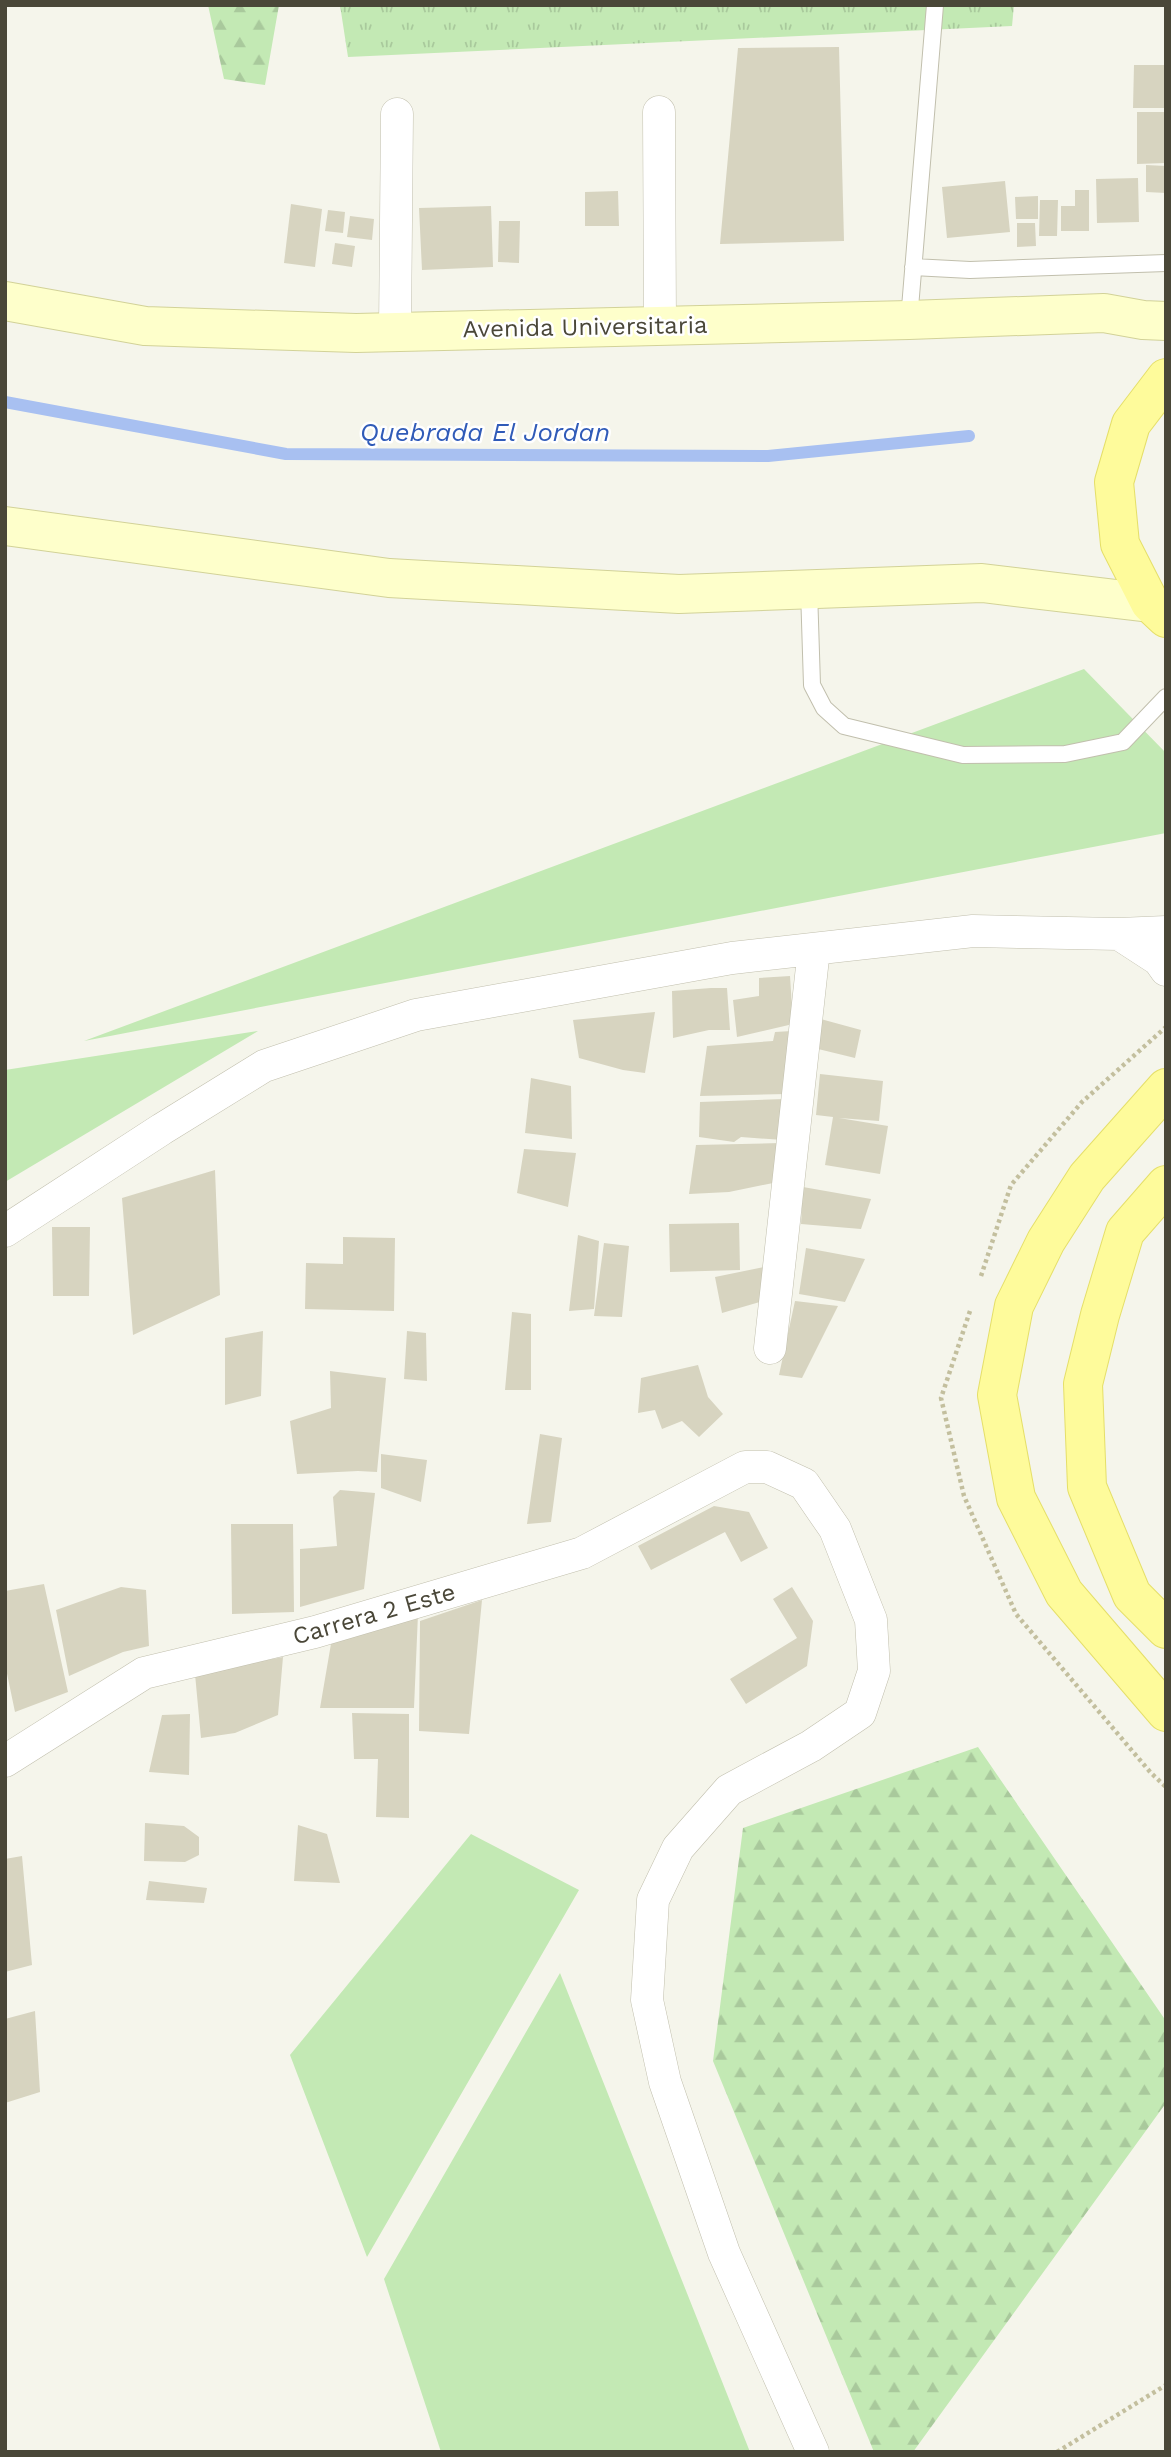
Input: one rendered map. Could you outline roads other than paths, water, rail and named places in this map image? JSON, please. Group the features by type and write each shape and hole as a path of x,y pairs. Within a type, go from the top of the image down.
{"main road":[{"name":"Avenida Universitaria","path":"5,301 145,326 356,333 1104,313 1166,321"},
{"path":"1158,610 1120,544 1114,482 1131,424 1166,379"},
{"path":"5,526 388,578 679,594 982,583 1158,610"},
{"path":"1166,1088 1087,1177 1046,1241 1014,1306 997,1395 1016,1498 1064,1593 1166,1712"},
{"path":"1166,1185 1125,1232 1083,1384 1087,1487 1132,1595 1166,1629"}],"street":[{"path":"659,112 660,325"},
{"path":"395,331 397,114"},
{"path":"5,1231 264,1066 416,1015 732,958 973,931 1119,934 1166,932"},
{"path":"1119,934 1159,960 1166,970"},
{"path":"769,1348 814,949"},
{"name":"Carrera 2 Este","path":"5,1761 144,1673 315,1632 582,1553 745,1467 767,1467 804,1484 835,1529 871,1620 874,1671 860,1713 811,1746 729,1790 678,1847 653,1900 647,2000 665,2082 724,2253 813,2452"}],"lane":[{"path":"909,320 934,5"},
{"path":"913,267 970,271 1166,263"},
{"path":"809,590 813,685 824,708 844,726 963,755 1065,754 1124,741 1166,697"}],"waterway":[{"name":"Quebrada El Jordan","path":"5,402 286,454 768,456 969,436"}]}
